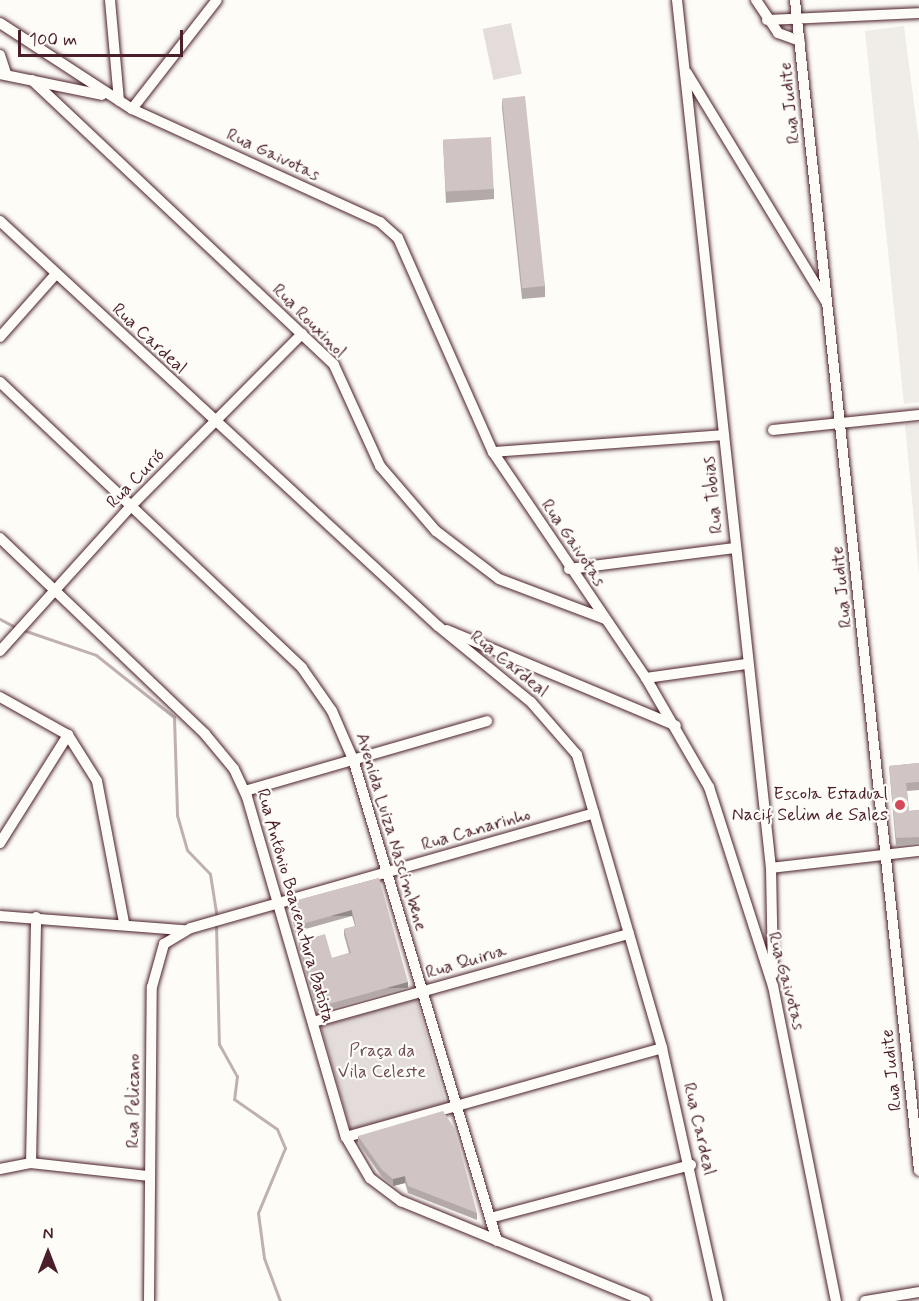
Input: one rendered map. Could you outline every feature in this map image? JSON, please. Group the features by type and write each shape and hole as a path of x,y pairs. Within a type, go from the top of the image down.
{"street":[{"path":"110,0 115,99"},
{"path":"132,109 218,0"},
{"name":"Rua Tobias","path":"677,0 746,664 771,868 773,987"},
{"path":"756,0 767,20 778,33 800,41"},
{"name":"Rua Judite","path":"795,0 919,1170"},
{"path":"767,20 919,13"},
{"name":"Rua Gaivotas","path":"0,23 132,109 381,222 398,238 493,452 569,569 646,678 677,726 710,787 773,987 836,1301"},
{"path":"0,54 3,74"},
{"path":"685,69 829,306"},
{"name":"Rua Rouxinol","path":"3,74 115,99"},
{"name":"Rua Rouxinol","path":"32,81 334,364 380,466 436,531 499,579 605,620"},
{"name":"Rua Cardeal","path":"0,221 214,423 438,626 553,724 577,755 662,1048 691,1166 718,1301"},
{"path":"0,337 56,273"},
{"name":"Rua Curió","path":"3,649 133,504 302,334"},
{"name":"Avenida Luiza Nascimbene","path":"0,382 133,504 302,668 332,711 352,759 496,1241"},
{"path":"773,430 919,415"},
{"path":"493,452 723,435"},
{"name":"Rua Antônio Boaventura Batista","path":"0,538 205,734 245,791 346,1137 364,1170 385,1193 645,1301"},
{"path":"569,569 735,548"},
{"path":"438,626 677,726"},
{"path":"646,678 746,664"},
{"path":"0,697 68,735 97,781 124,923"},
{"path":"245,791 487,721"},
{"path":"0,843 68,735"},
{"name":"Rua Canarinho","path":"184,930 278,906 594,813"},
{"path":"771,868 919,851"},
{"path":"0,916 124,923 184,930"},
{"path":"32,1163 36,917"},
{"name":"Rua Pelicano","path":"149,1301 153,975 164,944 184,930"},
{"name":"Rua Quirua","path":"312,1022 629,934"},
{"path":"346,1137 662,1048"},
{"path":"0,1169 32,1163 149,1176"},
{"path":"490,1218 691,1166"},
{"path":"865,1301 919,1292"}],"shaded area":[{"path":"904,26 919,143 919,402 904,404 865,31"},
{"path":"919,423 919,575 905,424"}],"green space":[{"path":"511,23 522,74 493,80 483,29"},
{"name":"Praça da Vila Celeste","path":"416,999 446,1103 351,1130 321,1026"}],"building":[{"path":"525,96 545,286 522,288 502,98"},
{"path":"491,137 494,189 446,191 443,140"},
{"name":"Escola Estadual Nacif Selim de Sales","path":"919,763 919,782 906,783 909,811 919,810 919,837 896,838 889,766"},
{"path":"379,878 408,982 318,1007 299,942 325,934 332,958 351,953 344,929 356,926 352,910 295,926 291,902"},
{"path":"443,1111 455,1129 477,1213 408,1186 405,1176 393,1179 382,1170 358,1136"}],"waterway":[{"path":"0,619 17,628"},
{"path":"23,630 96,655 174,717 177,815 187,850 210,874 217,918"},
{"path":"216,924 219,1044 237,1076 234,1099 277,1129 285,1148 258,1213 264,1258 280,1301"}],"place":[{"name":"Escola Estadual Nacif Selim de Sales","path":"900,805"}]}
